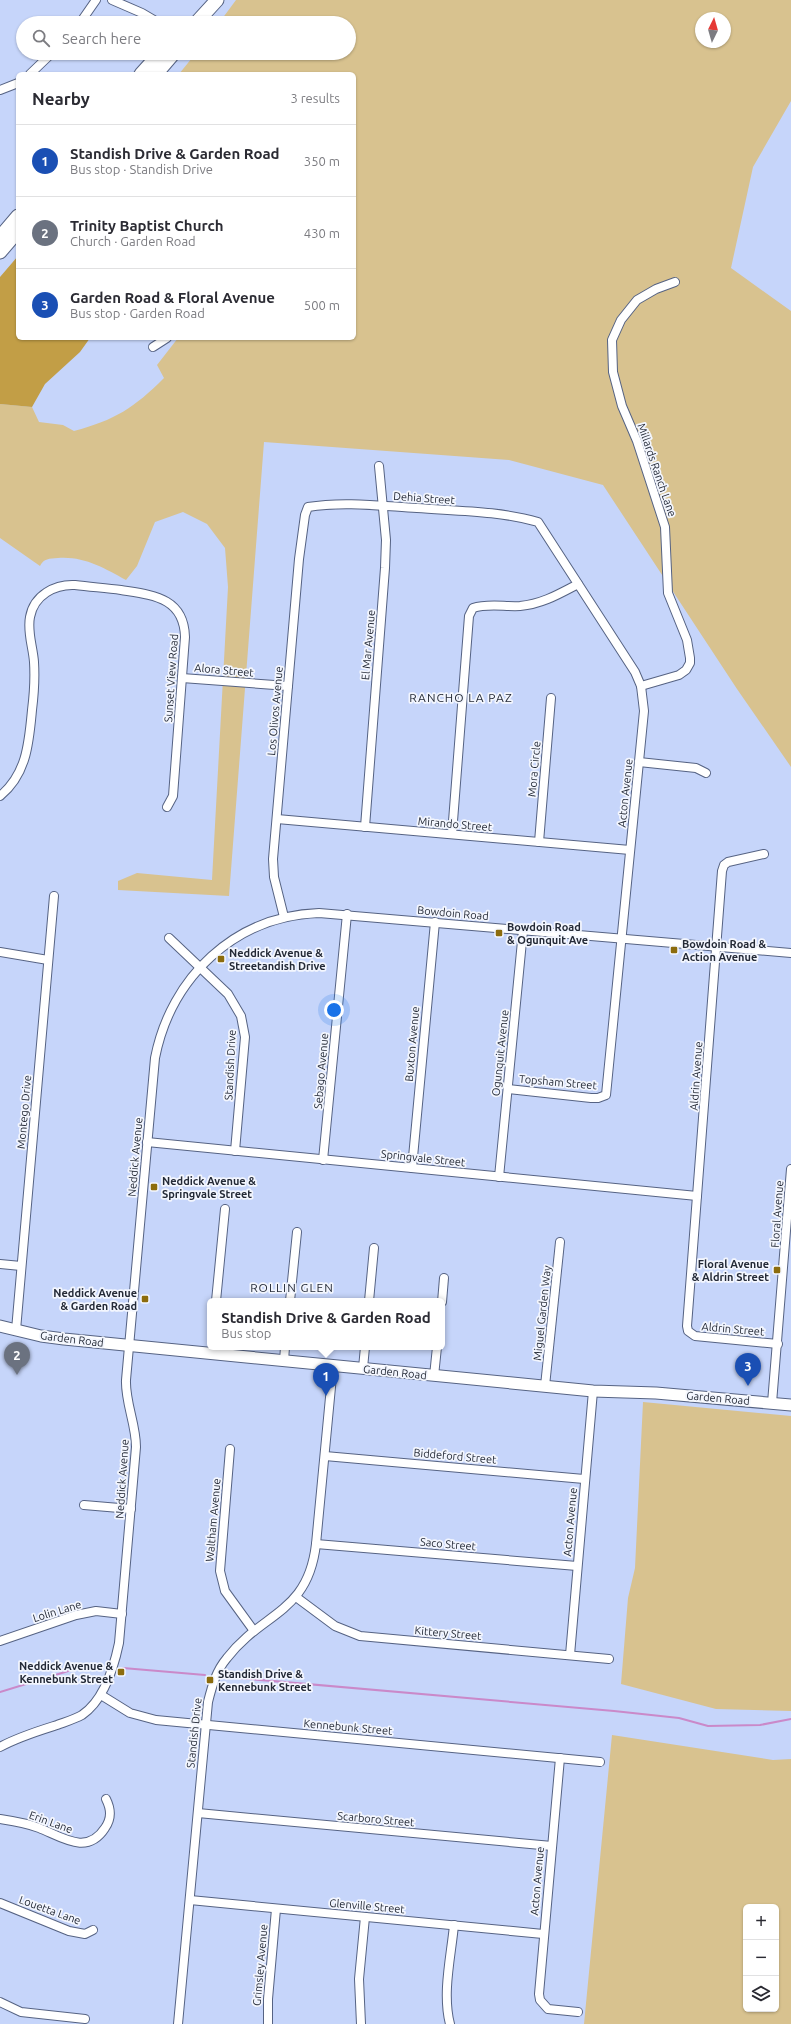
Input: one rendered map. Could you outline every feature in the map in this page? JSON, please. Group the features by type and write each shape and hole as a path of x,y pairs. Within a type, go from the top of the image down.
{"main road":[{"path":"202,16 216,0"},
{"path":"143,72 154,60"},
{"path":"158,72 168,60"},
{"path":"0,237 16,218"},
{"path":"0,252 16,233"}],"street":[{"path":"85,16 96,0"},
{"path":"112,0 147,16"},
{"path":"32,72 45,60"},
{"path":"0,90 16,84"},
{"name":"Millards Ranch Lane","path":"641,686 679,675 690,663 690,658 687,640 668,593 666,526 637,442 622,406 613,372 612,340 621,320 637,300 656,289 675,282"},
{"path":"153,347 164,340"},
{"name":"El Mar Avenue","path":"364,827 385,568 384,506 379,483 379,466"},
{"name":"Dehia Street","path":"308,507 322,504 384,506 520,517 538,522"},
{"name":"Los Olivos Avenue","path":"284,917 273,868 299,559 305,516 308,507"},
{"name":"Acton Avenue","path":"538,522 635,672 641,686 644,711 606,1095"},
{"name":"Sunset View Road","path":"0,796 18,774 28,746 35,682 34,657 29,630 32,611 39,599 48,592 63,585 76,584 154,595 172,604 180,615 185,631 182,678 173,796 167,807"},
{"path":"452,834 469,616 473,608 481,605 520,606 541,602 578,584"},
{"name":"Alora Street","path":"182,678 288,686"},
{"name":"Mora Circle","path":"540,842 551,698"},
{"path":"639,762 696,768 706,773"},
{"name":"Mirando Street","path":"277,819 630,850"},
{"name":"Aldrin Avenue","path":"688,1331 686,1326 722,871 724,865 732,861 764,854"},
{"name":"Montego Drive","path":"16,1330 54,896"},
{"name":"Bowdoin Road","path":"200,968 228,942 257,926 284,917 313,913 347,914 523,931 791,953"},
{"name":"Sebago Avenue","path":"323,1160 347,914"},
{"name":"Buxton Avenue","path":"412,1168 435,922"},
{"name":"Ogunquit Avenue","path":"499,1177 523,931"},
{"name":"Standish Drive","path":"169,938 228,994 241,1016 245,1038 235,1151"},
{"path":"0,952 48,960"},
{"name":"Neddick Avenue","path":"0,1747 13,1740 82,1715 101,1695 117,1654 122,1614 136,1440 126,1386 128,1346 155,1058 160,1034 176,998 200,968"},
{"name":"Topsham Street","path":"508,1089 591,1098 598,1098 606,1095"},
{"name":"Springvale Street","path":"147,1142 697,1196"},
{"name":"Floral Avenue","path":"772,1403 778,1344 791,1169"},
{"path":"216,1298 225,1209"},
{"path":"290,1298 297,1232"},
{"name":"Miguel Garden Way","path":"545,1386 560,1242"},
{"path":"369,1298 374,1248"},
{"path":"0,1264 21,1266"},
{"path":"442,1298 444,1278"},
{"name":"Garden Road","path":"0,1326 41,1336 128,1346 207,1350"},
{"name":"Aldrin Street","path":"688,1331 695,1336 778,1344"},
{"name":"Garden Road","path":"211,1350 284,1361 434,1376 593,1391 656,1393 791,1405"},
{"path":"284,1361 285,1350"},
{"path":"363,1368 365,1350"},
{"path":"434,1376 437,1350"},
{"name":"Standish Drive","path":"178,2024 198,1813 204,1724 210,1694 219,1669 234,1649 254,1631 277,1615 296,1597 310,1574 316,1544 333,1366"},
{"name":"Acton Avenue","path":"570,1655 584,1479 593,1391"},
{"name":"Waltham Avenue","path":"230,1448 220,1571 225,1591 254,1631"},
{"name":"Biddeford Street","path":"325,1456 584,1479"},
{"path":"84,1505 131,1509"},
{"name":"Saco Street","path":"316,1544 577,1566"},
{"name":"Kittery Street","path":"296,1597 335,1626 360,1636 609,1659"},
{"name":"Lolin Lane","path":"0,1641 76,1615 96,1611 122,1614"},
{"name":"Kennebunk Street","path":"101,1695 123,1710 138,1716 156,1720 600,1762"},
{"name":"Acton Avenue","path":"560,1758 543,1934 539,1994 543,2006 548,2009 578,2012"},
{"name":"Erin Lane","path":"0,1819 24,1823 68,1841 84,1842 99,1836 109,1821 110,1810 106,1799"},
{"name":"Scarboro Street","path":"198,1813 552,1846"},
{"name":"Glenville Street","path":"190,1900 543,1934"},
{"name":"Louetta Lane","path":"0,1903 69,1931 84,1934 93,1930"},
{"name":"Grimsley Avenue","path":"268,2024 268,1999 276,1909"},
{"path":"361,2024 359,1979 366,1917"},
{"path":"450,2024 447,2010 447,1992 454,1926"},
{"path":"0,2002 21,2012 85,2019"}],"shaded area":[{"path":"236,0 791,0 791,101 753,167 731,268 791,311 791,767 737,689 603,485 509,460 264,442 229,896 118,890 118,881 137,873 212,880 228,587 225,548 207,524 183,512 155,522 137,566 126,580 94,564 76,559 49,559 45,560 40,566 0,538 0,404 32,407 39,422 63,425 74,431 113,417 123,412 143,397 164,378 157,365 176,340 356,340 356,72 181,72 190,60 356,60 356,16 224,16"},
{"path":"16,258 16,340 89,340 80,352 45,384 32,407 0,404 0,277"},
{"path":"643,1402 791,1416 791,1711 716,1709 621,1684 628,1598 635,1568"},
{"path":"612,1735 773,1760 791,1759 791,2024 584,2024"}],"waterway":[{"path":"0,1692 78,1668 100,1667"},
{"path":"123,1668 205,1675"},
{"path":"227,1677 614,1711 679,1718 708,1726 760,1725 791,1719"}],"place":[{"name":"Bowdoin Road & Ogunquit Ave","path":"499,933"},
{"name":"Bowdoin Road & Action Avenue","path":"674,950"},
{"name":"Neddick Avenue & Streetandish Drive","path":"221,959"},
{"name":"Neddick Avenue & Springvale Street","path":"154,1187"},
{"name":"Floral Avenue & Aldrin Street","path":"777,1270"},
{"name":"Neddick Avenue & Garden Road","path":"145,1299"},
{"name":"Trinity Baptist Church","path":"17,1375"},
{"name":"Garden Road & Floral Avenue","path":"748,1386"},
{"name":"Standish Drive & Garden Road","path":"326,1396"},
{"name":"Neddick Avenue & Kennebunk Street","path":"121,1672"},
{"name":"Standish Drive & Kennebunk Street","path":"210,1680"}],"district":[{"name":"RANCHO LA PAZ","path":"461,698"},
{"name":"ROLLIN GLEN","path":"292,1288"}]}
